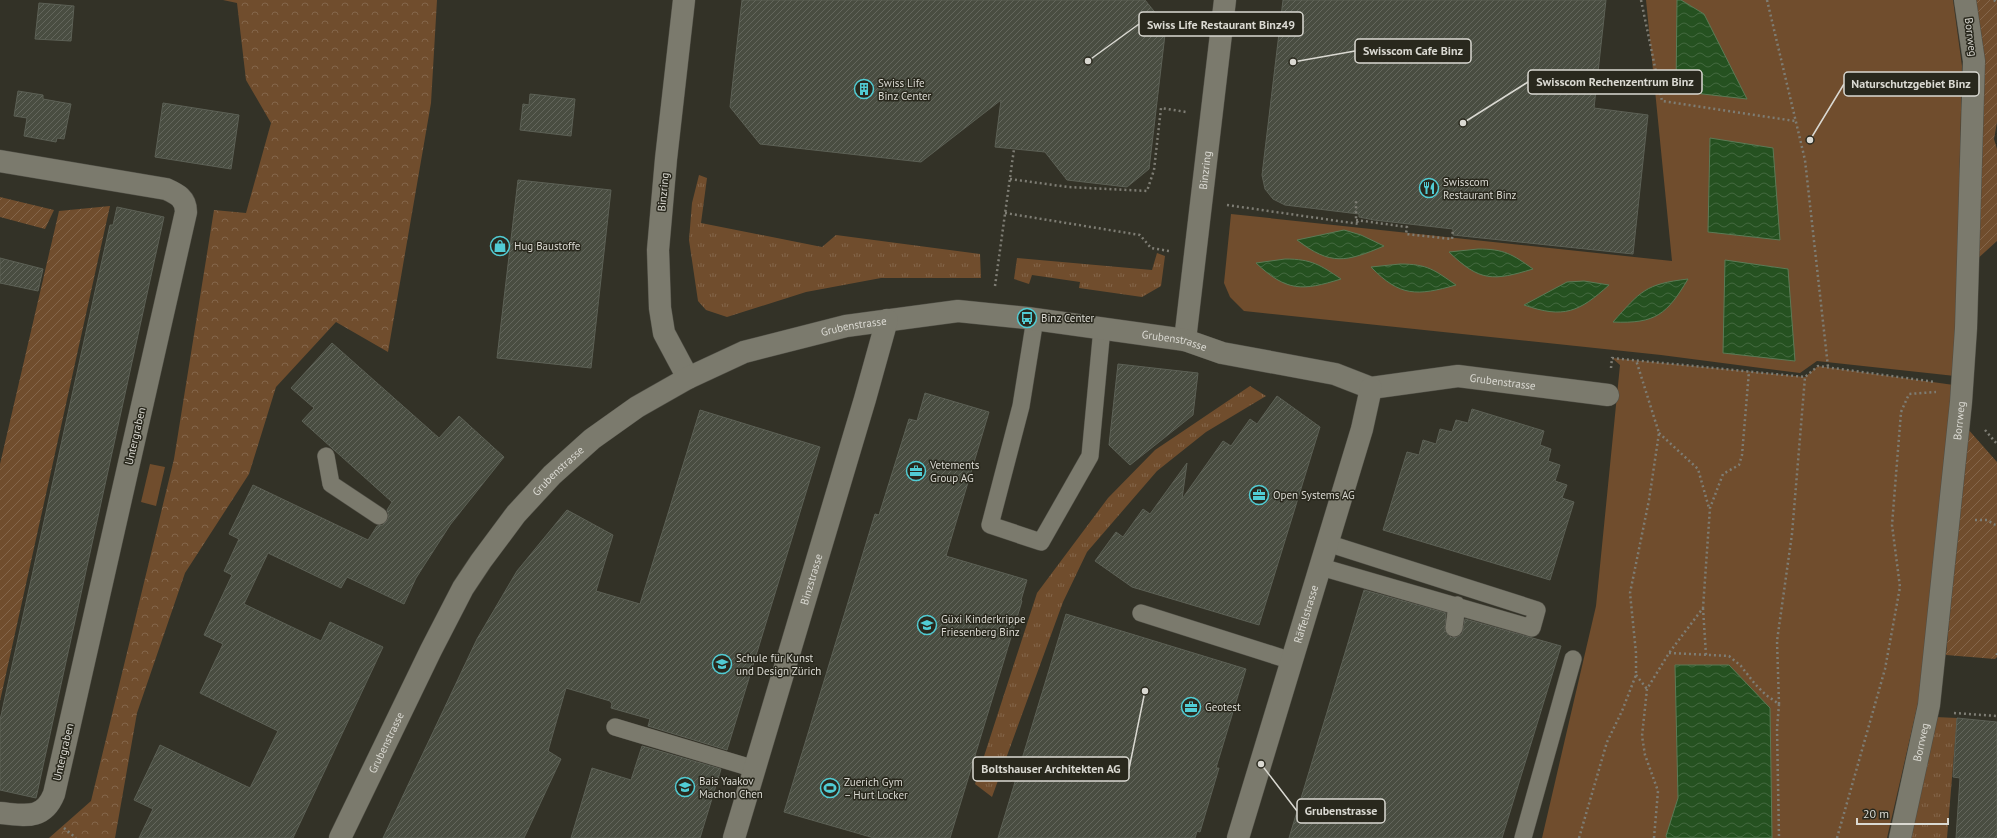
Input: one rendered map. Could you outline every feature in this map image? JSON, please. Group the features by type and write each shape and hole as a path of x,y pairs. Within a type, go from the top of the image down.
{"street":[{"name":"Binzring","path":"684,0 666,159 658,250 660,308 664,333 688,378"},
{"name":"Binzring","path":"1185,340 1225,0"},
{"name":"Borrweg","path":"1900,838 1929,705 1961,402 1954,384 1966,328 1974,61 1965,0"},
{"name":"Untergraben","path":"0,161 166,189 179,195 184,202 186,212 54,794 50,802 37,814 29,815 0,813"},
{"name":"Grubenstrasse","path":"340,838 431,650 460,595 480,561 501,533 552,474 592,439 637,407 688,378 744,352 846,326 958,311 1035,319 1185,340 1222,353 1335,374 1371,388 1458,376 1608,395"},
{"name":"Binzstrasse","path":"734,838 865,399 887,320"},
{"name":"Räffelstrasse","path":"1238,838 1362,429 1371,388"}],"lane":[{"path":"1035,319 1021,406 990,525 1041,542 1090,456 1102,328"},
{"path":"326,456 331,484 379,516"},
{"path":"1321,567 1457,606 1531,632 1537,610 1327,544"},
{"path":"1454,628 1457,606"},
{"path":"1141,613 1292,661"},
{"path":"1523,838 1573,658"},
{"path":"615,726 755,769"}],"path":[{"path":"1641,0 1662,101 1796,121"},
{"path":"1767,0 1805,160 1828,367"},
{"path":"1994,0 1997,3"},
{"path":"1010,179 1068,187 1147,191 1154,170 1161,108 1186,112"},
{"path":"994,286 1014,149"},
{"path":"1225,205 1359,224 1356,220 1356,200"},
{"path":"1005,213 1140,235 1151,248 1171,252"},
{"path":"1356,220 1407,227 1406,234 1452,239 1453,229"},
{"path":"1612,358 1805,377"},
{"path":"1579,838 1607,742 1622,711 1636,675 1636,653 1630,593 1649,500 1659,433 1636,360"},
{"path":"1779,838 1777,729 1779,704 1777,641 1792,534 1805,377 1818,366 1954,384"},
{"path":"1706,655 1703,608 1710,508 1723,474 1738,465 1742,454 1749,371"},
{"path":"1837,838 1885,669 1900,587 1892,525 1901,412 1908,394 1938,392 1954,384"},
{"path":"1659,433 1698,469 1710,508"},
{"path":"1654,838 1658,791 1645,755 1642,736 1647,689 1669,653 1703,608"},
{"path":"1669,653 1729,656 1741,666 1755,684 1779,704"},
{"path":"1636,675 1647,689"},
{"path":"1974,714 1997,716"},
{"path":"67,830 76,838"}],"green space":[{"path":"223,0 437,0 431,103 388,352 336,322 276,387 249,474 185,573 137,713 115,838 49,838 91,801 174,459 214,210 246,213 271,123 246,80 237,3"},
{"path":"1646,0 1953,0 1962,66 1955,376 1817,361 1800,373 1661,355 1244,311 1230,297 1224,283 1231,214 1672,261"},
{"path":"1973,0 1997,0 1997,122 1994,139 1997,149 1997,241 1975,261"},
{"path":"699,175 707,178 701,223 822,247 836,235 980,254 981,278 881,278 806,292 727,317 706,310 698,301 689,240 692,203"},
{"path":"0,197 54,210 45,229 0,217"},
{"path":"110,206 0,701 0,464 59,211"},
{"path":"1157,253 1165,256 1161,286 1142,297 1079,288 1080,282 1032,275 1029,284 1014,279 1017,258 1152,270"},
{"path":"1612,358 1805,377 1818,366 1961,386 1922,686 1887,838 1542,838 1596,606 1620,365"},
{"path":"1250,386 1266,396 1206,432 1157,471 1087,552 1063,602 992,797 975,784 1037,593 1108,498 1155,450"},
{"path":"1967,428 1997,462 1997,657 1995,659 1946,655"},
{"path":"150,464 165,467 156,506 141,502"},
{"path":"1935,717 1957,718 1947,838 1908,838"}],"water":[{"path":"1677,0 1681,0 1704,14 1747,99 1676,91"},
{"path":"1710,138 1773,148 1780,240 1708,232"},
{"path":"1344,230 1361,235 1384,246 1349,258 1339,259 1329,258 1320,254 1297,240"},
{"path":"1478,249 1495,250 1507,253 1533,269 1507,276 1488,276 1479,274 1470,269 1449,252"},
{"path":"1285,259 1302,260 1315,264 1341,279 1316,286 1296,286 1286,284 1277,279 1267,273 1256,263"},
{"path":"1725,260 1788,269 1795,361 1723,353"},
{"path":"1400,264 1417,265 1430,269 1456,285 1442,289 1420,292 1400,289 1381,277 1371,267"},
{"path":"1688,279 1673,301 1659,314 1650,319 1640,321 1613,322 1630,303 1645,291 1662,283"},
{"path":"1584,281 1609,285 1589,301 1570,310 1550,312 1524,305 1567,282"},
{"path":"1675,665 1729,665 1770,708 1772,838 1667,838 1666,836 1678,798"}],"building":[{"name":"Swiss Life Binz Center","path":"742,0 1145,0 1166,26 1149,169 1127,187 1067,180 1045,152 995,147 1001,100 921,162 760,144 730,107"},
{"path":"1283,0 1606,0 1594,108 1648,115 1633,254 1453,235 1453,229 1374,220 1359,217 1359,214 1285,205 1273,199 1265,189 1262,175"},
{"path":"39,3 74,6 71,41 35,39"},
{"path":"18,91 43,95 43,99 71,104 64,139 57,138 56,142 24,136 27,118 14,116"},
{"path":"530,94 575,99 571,136 520,130 523,104 529,105"},
{"path":"163,103 239,115 231,169 155,157"},
{"path":"518,180 611,190 591,368 497,358"},
{"path":"117,207 164,217 36,798 0,790 0,720 110,225 113,225"},
{"path":"0,258 43,269 38,291 0,283"},
{"path":"332,343 439,438 459,416 504,457 450,525 416,578 404,604 347,577 341,588 268,553 244,604 321,641 330,622 383,647 293,838 139,838 153,809 134,800 160,745 250,788 278,731 200,693 223,644 204,635 232,575 224,571 239,539 229,534 253,485 368,540 377,526 383,525 389,516 387,510 392,502 302,421 314,408 291,388"},
{"path":"1118,364 1198,373 1193,415 1130,465 1109,445"},
{"path":"925,393 989,412 946,556 1027,580 1021,600 1022,601 950,838 874,838 784,812 875,514 879,515 909,419 917,421"},
{"path":"1277,396 1320,427 1259,625 1132,587 1095,561 1116,532 1123,537 1143,509 1150,514 1187,463 1182,499 1223,441 1231,446 1250,419 1257,424"},
{"path":"1472,409 1544,431 1540,445 1551,449 1548,461 1560,465 1555,481 1567,485 1562,498 1574,502 1550,580 1383,530 1407,452 1419,455 1423,440 1436,444 1440,429 1452,432 1456,420 1468,423"},
{"path":"700,410 820,447 727,750 648,726 650,719 611,708 612,704 610,701 566,688 548,751 561,759 524,838 383,838 477,639 517,571 567,510 613,535 596,591 640,604"},
{"path":"1364,590 1446,613 1445,631 1452,638 1462,634 1465,619 1561,646 1502,838 1289,838"},
{"path":"1066,614 1246,669 1216,768 1219,768 1200,832 1197,831 1195,838 998,838"},
{"path":"1957,718 1997,722 1997,838 1956,838 1960,778 1953,777"},
{"path":"642,746 721,769 700,838 571,838 592,768 631,780"}],"place":[{"name":"Swiss Life Restaurant Binz49","path":"1088,61"},
{"name":"Swisscom Cafe Binz","path":"1293,62"},
{"name":"Swiss Life Binz Center","path":"864,89"},
{"name":"Swisscom Rechenzentrum Binz","path":"1463,123"},
{"name":"Naturschutzgebiet Binz","path":"1810,140"},
{"name":"Swisscom Restaurant Binz","path":"1429,188"},
{"name":"Hug Baustoffe","path":"500,246"},
{"name":"Binz Center","path":"1027,318"},
{"name":"Vetements Group AG","path":"916,471"},
{"name":"Open Systems AG","path":"1259,495"},
{"name":"Güxi Kinderkrippe Friesenberg Binz","path":"927,625"},
{"name":"Schule für Kunst und Design Zürich","path":"722,664"},
{"name":"Boltshauser Architekten AG","path":"1145,691"},
{"name":"Geotest","path":"1191,707"},
{"name":"Grubenstrasse","path":"1261,764"},
{"name":"Bais Yaakov Machon Chen","path":"685,787"},
{"name":"Zuerich Gym – Hurt Locker","path":"830,788"}]}
